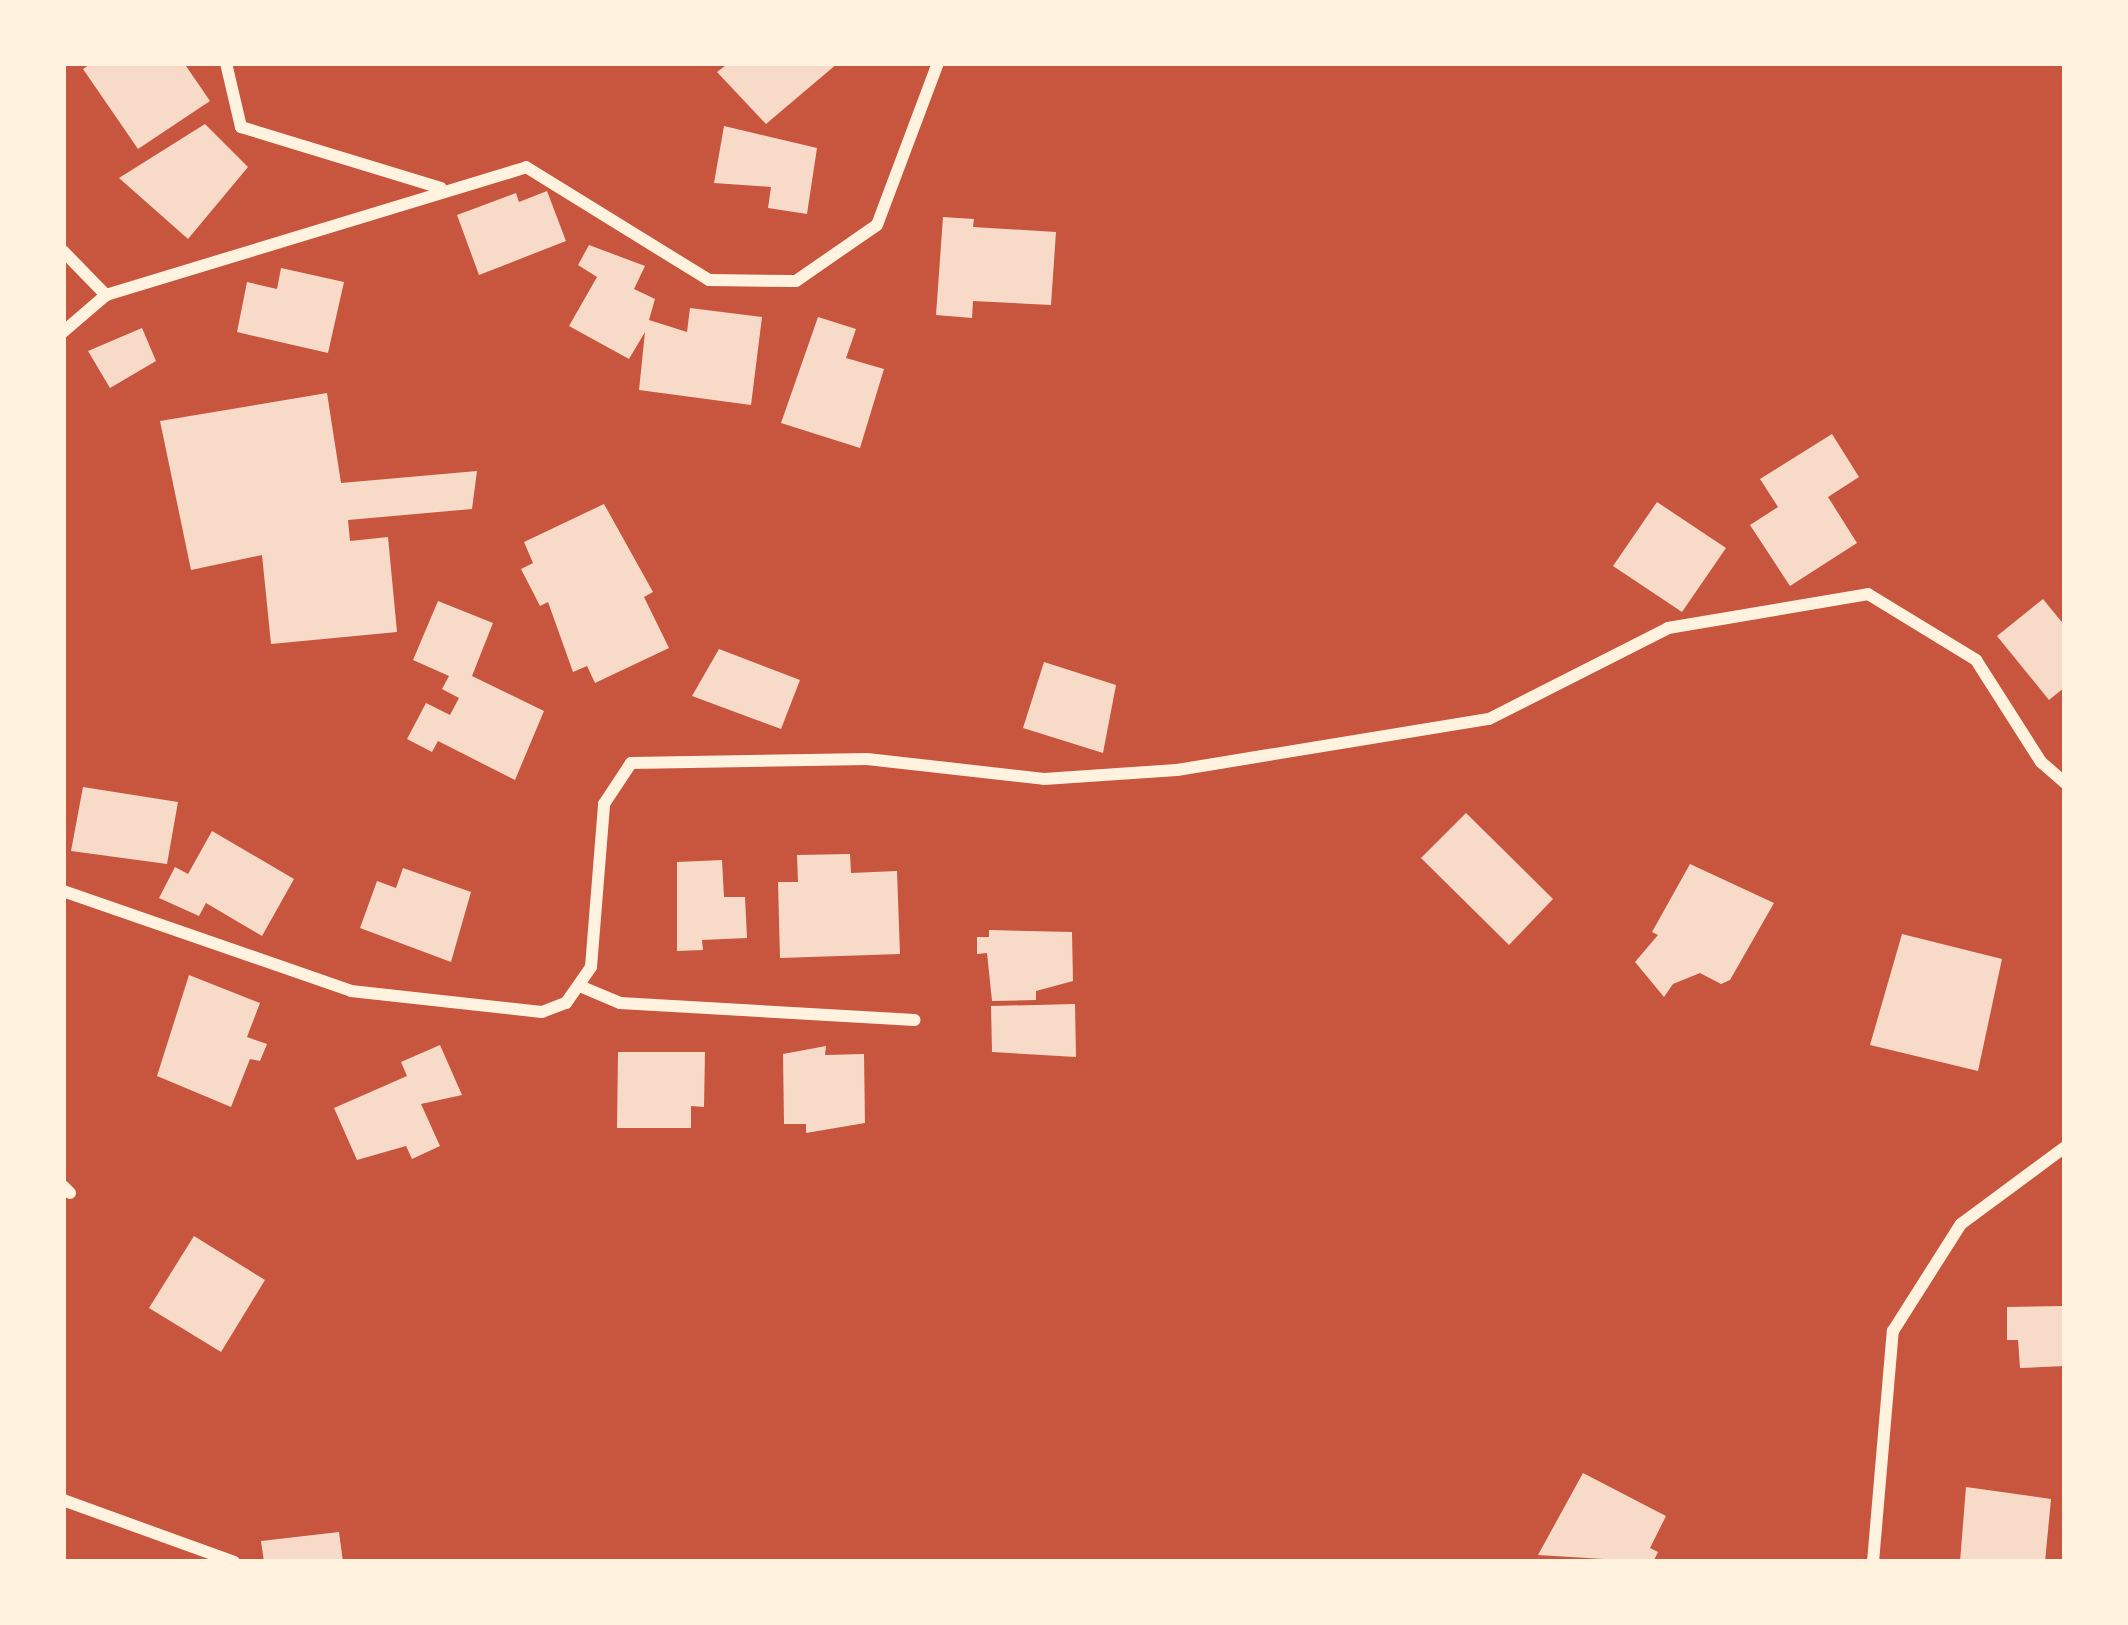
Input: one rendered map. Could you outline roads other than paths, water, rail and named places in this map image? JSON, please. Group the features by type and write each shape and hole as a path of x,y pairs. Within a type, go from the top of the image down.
{"street":[{"path":"226,63 241,127 442,188"},
{"path":"63,332 106,296 442,188 526,167 709,280 796,280 877,225 938,63"},
{"path":"63,251 106,296"},
{"path":"582,987 604,804 631,763 867,759 1044,778 1177,770 1490,719 1668,628 1868,594 1976,660 2041,762 2065,783"},
{"path":"63,891 350,991 542,1012 582,987"},
{"path":"582,987 620,1003 915,1020"},
{"path":"1873,1562 1893,1331 1961,1224 2065,1148"},
{"path":"63,1500 235,1562"}]}
